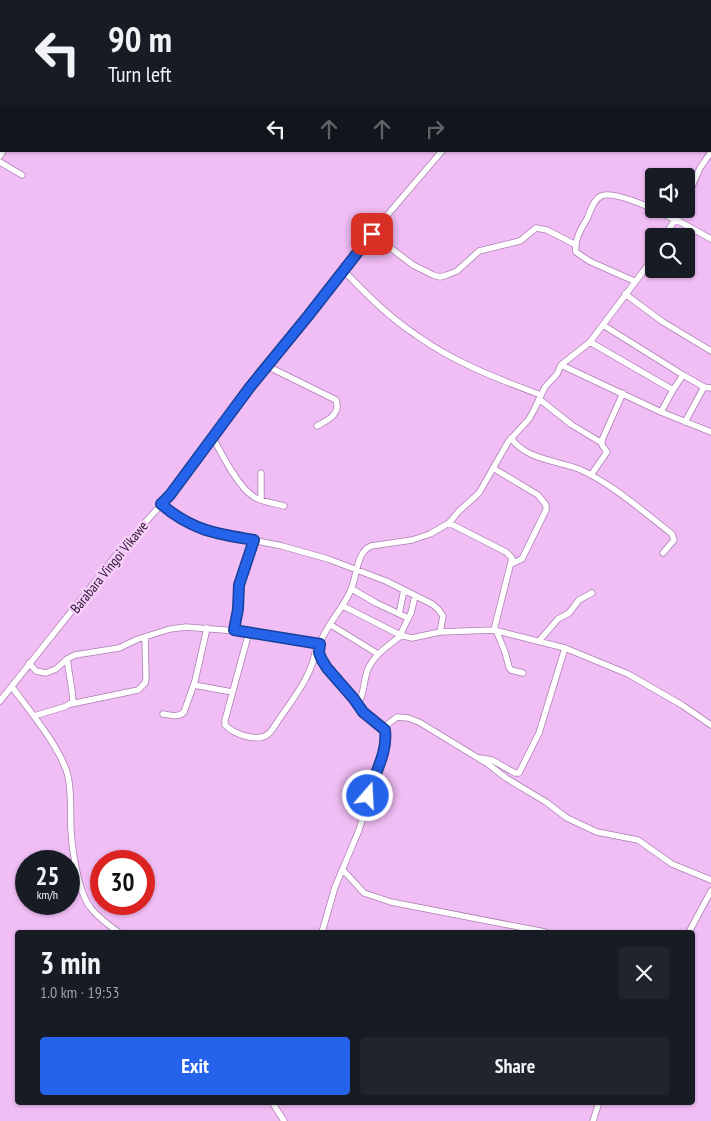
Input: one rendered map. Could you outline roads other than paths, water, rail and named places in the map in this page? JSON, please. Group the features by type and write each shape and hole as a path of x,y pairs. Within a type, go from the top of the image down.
{"street":[{"name":"Barabara Vingoi Vikawe","path":"0,702 121,549 170,495 212,436 267,366 372,234 441,152"},
{"path":"695,181 705,159 711,152"},
{"path":"705,159 711,164"},
{"path":"0,162 22,175"},
{"path":"634,281 576,252 580,230 594,203 600,197 607,195 619,196 676,219 711,240"},
{"path":"670,228 676,219"},
{"path":"372,234 413,265 433,276 440,277 457,271 478,251 520,241 536,228 547,230 576,245"},
{"path":"250,632 226,714 225,725 235,732 255,738 268,734 310,669 318,644 331,626 352,589 359,560 366,548 378,544 412,540 430,534 450,523 459,511 479,493 511,438 529,419 545,387 557,374 561,366 590,342 645,268"},
{"path":"344,271 380,307 417,336 481,371 540,397 572,425 602,443 607,452 590,474"},
{"path":"625,294 663,322 711,351"},
{"path":"603,325 683,375 704,387 711,388"},
{"path":"590,342 673,390"},
{"path":"267,366 336,400 338,406 334,414 317,426"},
{"path":"561,366 661,412 710,430"},
{"path":"661,412 683,375"},
{"path":"685,422 704,387"},
{"path":"602,443 623,393"},
{"path":"212,436 237,479 253,497 284,506"},
{"path":"511,438 519,448 527,453 574,467 590,474 624,497 672,534 674,540 663,553"},
{"path":"493,468 538,495 546,504 546,510 525,554 522,559 511,564"},
{"path":"261,473 262,500"},
{"path":"161,504 175,516 203,530 304,552 358,569 404,590 438,609 443,616 440,632"},
{"path":"450,523 506,552 512,558 495,630 505,652 509,667 523,673"},
{"path":"234,630 238,609 239,585 254,540"},
{"path":"352,589 408,618"},
{"path":"399,614 404,590"},
{"path":"539,641 558,619 569,613 579,600 592,593"},
{"path":"358,704 363,694 368,669 378,654 401,635 414,604 415,596"},
{"path":"343,606 401,635 417,638 440,632 495,630 565,648 628,674 682,705 711,725"},
{"path":"331,626 378,654"},
{"path":"29,664 36,671 46,673 67,659 80,654 119,648 145,637 177,628 234,630 318,644"},
{"path":"163,714 176,716 182,714 194,684 207,628"},
{"path":"34,716 70,704 138,690 146,678 145,637"},
{"path":"318,644 322,660 370,719 385,730"},
{"path":"478,758 492,760 515,774 519,773 539,733 565,648"},
{"path":"67,659 73,698 70,704"},
{"path":"194,684 232,692"},
{"path":"0,688 10,688 34,716 56,749 64,765 68,776 71,802 73,853 86,900 93,910 116,930"},
{"path":"323,930 335,887 358,830 372,781 384,752 385,730 388,724 396,717 413,720 432,730 546,802 566,818 597,832 638,840 669,862 711,880"},
{"path":"343,870 364,893 390,902 534,930"},
{"path":"690,930 711,892"},
{"path":"511,926 513,930"},
{"path":"274,1105 284,1121"},
{"path":"593,1121 598,1105"}]}
